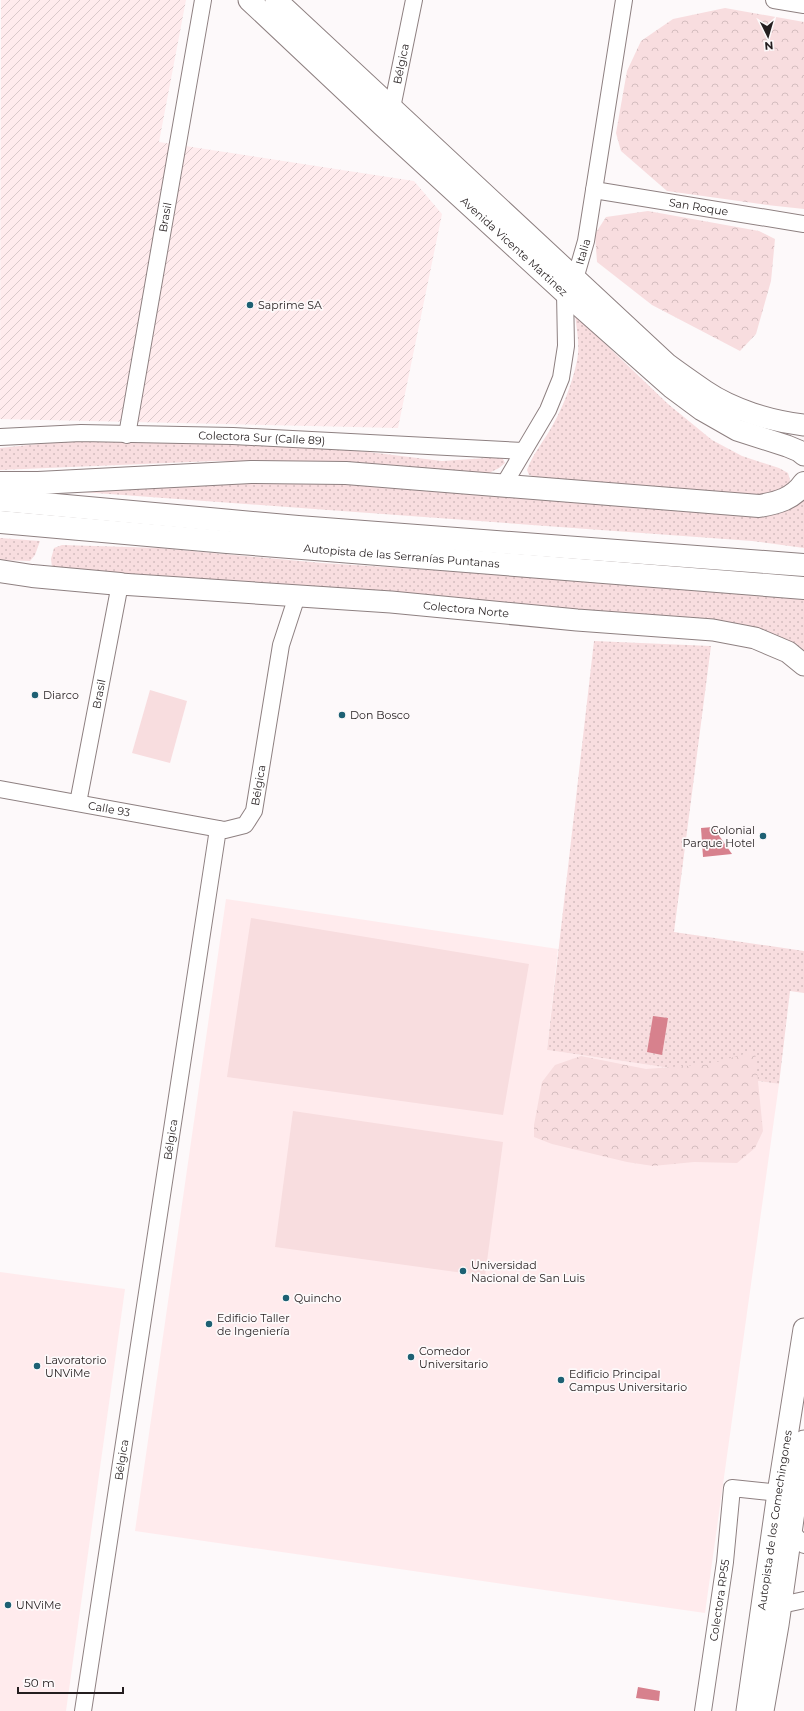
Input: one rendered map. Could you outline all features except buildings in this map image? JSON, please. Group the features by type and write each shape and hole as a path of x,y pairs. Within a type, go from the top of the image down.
{"highway":[{"path":"0,483 38,483 251,472 346,473 759,506 780,502 800,489 804,483"},
{"name":"Autopista de las Serranías Puntanas","path":"0,500 313,528 804,565"},
{"name":"Autopista de las Serranías Puntanas","path":"0,522 228,542 804,588"},
{"path":"0,571 32,576 120,584"}],"main road":[{"name":"Avenida Vicente Martinez","path":"248,0 383,126 570,286 667,364 706,392 736,408 767,418 804,425"},
{"name":"Avenida Vicente Martinez","path":"276,0 392,108 671,386 702,410 737,430 787,446 804,455"},
{"name":"Colectora Norte","path":"120,584 391,602 577,620 713,630 755,638 788,652 804,665"},
{"name":"Autopista de los Comechingones","path":"747,1711 787,1494 804,1329"},
{"name":"Autopista de los Comechingones","path":"763,1711 781,1606 797,1538 787,1494 804,1441"}],"street":[{"name":"Brasil","path":"127,435 203,0"},
{"name":"Bélgica","path":"383,126 392,108 414,0"},
{"name":"Italia","path":"503,486 548,410 561,378 566,346 570,286 586,241 624,0"},
{"path":"774,0 804,5"},
{"name":"San Roque","path":"594,190 804,224"},
{"name":"Colectora Sur (Calle 89)","path":"0,436 81,433 233,436 523,451"},
{"name":"Brasil","path":"78,803 120,584"},
{"name":"Bélgica","path":"83,1711 218,829 225,830 245,825 254,811 281,645 297,596"},
{"name":"Calle 93","path":"0,789 218,829"},
{"name":"Colectora RP55","path":"703,1711 725,1562 732,1488 787,1494"},
{"path":"781,1606 804,1600"}],"shaded area":[{"path":"1,0 186,0 159,142 414,181 442,214 398,428 0,419"},
{"path":"713,827 732,854 703,857 701,828"},
{"name":"Universidad Nacional de San Luis","path":"226,899 558,949 547,1050 779,1084 705,1613 135,1531"},
{"path":"653,1016 668,1018 662,1055 647,1052"},
{"path":"0,1272 125,1289 66,1711 0,1711"},
{"path":"638,1687 660,1691 659,1701 636,1698"}],"green space":[{"path":"725,8 804,22 804,209 667,191 621,151 616,133 627,71 641,41 673,19"},
{"path":"648,211 759,231 775,239 771,281 756,334 740,351 652,305 597,262 595,234 606,217"},
{"path":"575,315 668,404 712,440 742,456 779,468 788,473 790,480 788,485 763,498 536,477 529,475 527,470 529,465 559,414 572,379 577,361 578,350"},
{"path":"86,439 160,440 344,449 442,461 502,457 505,463 489,473 367,463 304,461 214,461 0,470 0,448"},
{"path":"269,480 804,499 804,548 752,541 41,489"},
{"path":"0,538 40,541 35,555 30,561 0,560"},
{"path":"62,545 160,548 322,563 515,575 804,598 804,653 791,643 299,591 52,567 51,559 54,548"},
{"path":"594,641 711,646 674,932 804,951 804,993 790,991 779,1084 547,1050"},
{"path":"150,690 187,701 170,763 132,753"},
{"path":"251,918 529,964 503,1115 227,1077"},
{"path":"755,1051 763,1131 755,1148 737,1163 694,1162 653,1166 627,1162 552,1144 534,1137 534,1125 542,1082 555,1065 581,1056 646,1069 710,1064"},
{"path":"293,1111 503,1142 485,1276 275,1247"}],"place":[{"name":"Saprime SA","path":"250,305"},
{"name":"Diarco","path":"35,695"},
{"name":"Don Bosco","path":"342,715"},
{"name":"Colonial Parque Hotel","path":"763,836"},
{"name":"Universidad Nacional de San Luis","path":"463,1271"},
{"name":"Quincho","path":"286,1298"},
{"name":"Edificio Taller de Ingeniería","path":"209,1324"},
{"name":"Comedor Universitario","path":"411,1357"},
{"name":"Lavoratorio UNViMe","path":"37,1366"},
{"name":"Edificio Principal Campus Universitario","path":"561,1380"},
{"name":"UNViMe","path":"8,1605"}]}
